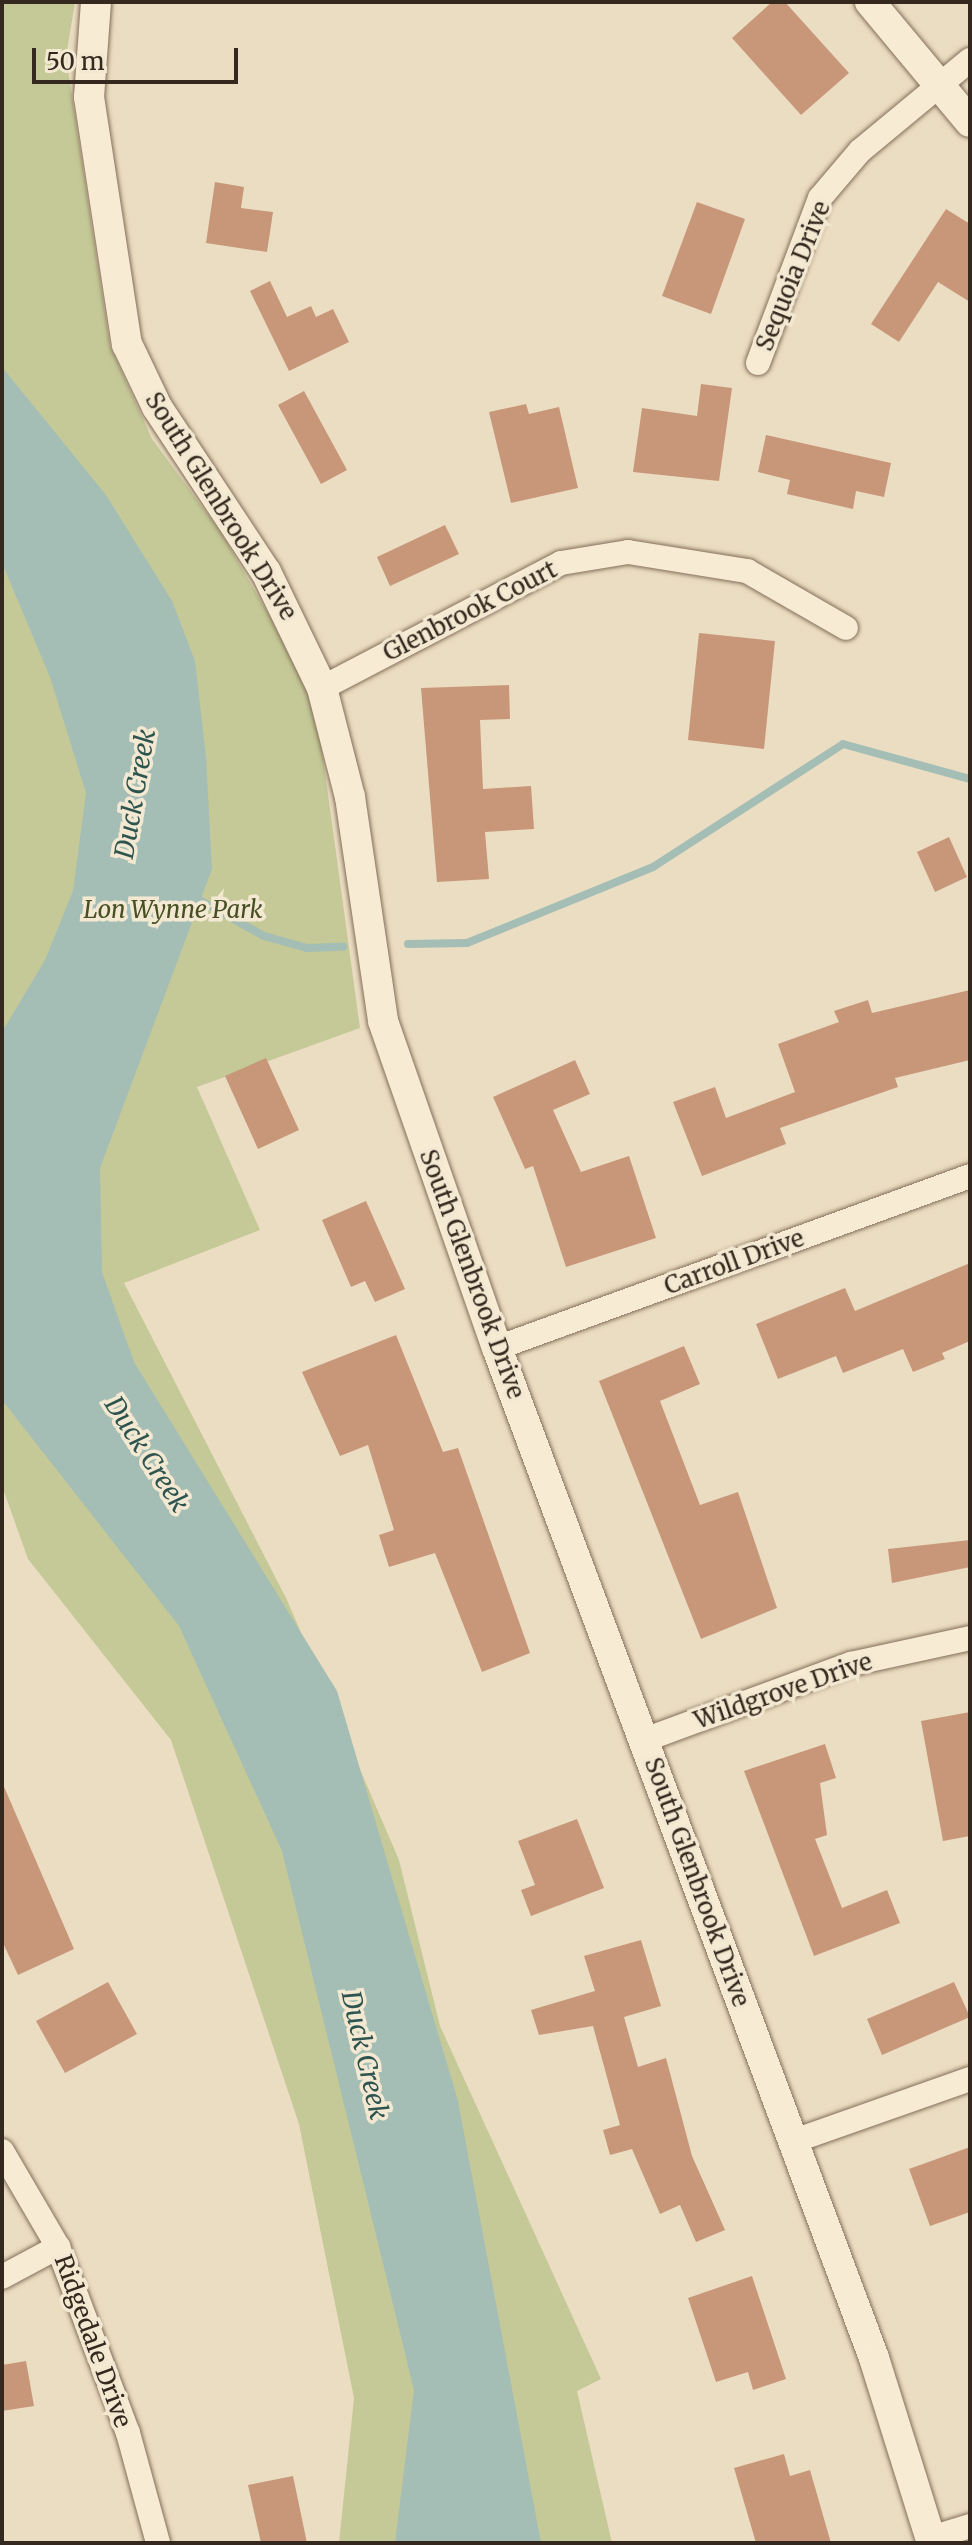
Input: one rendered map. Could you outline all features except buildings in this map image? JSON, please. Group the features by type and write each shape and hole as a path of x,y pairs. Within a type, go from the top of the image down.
{"street":[{"name":"South Glenbrook Drive","path":"96,2 89,97 127,344 165,419 266,572 322,688 350,797 383,1021 497,1348 794,2141 932,2541"},
{"path":"870,2 937,87 970,122"},
{"name":"Sequoia Drive","path":"758,363 820,198 860,151 970,60"},
{"name":"Glenbrook Court","path":"322,688 561,563 628,552 747,571 846,628"},
{"name":"Carroll Drive","path":"497,1348 970,1176"},
{"name":"Wildgrove Drive","path":"644,1740 851,1664 970,1638"},
{"path":"794,2141 970,2079"},
{"name":"Ridgedale Drive","path":"2,2151 58,2247 128,2433 158,2543"},
{"path":"2,2277 58,2247"},
{"path":"932,2541 970,2526"}],"green space":[{"name":"Lon Wynne Park","path":"2,2 75,2 66,57 110,346 152,439 220,531 314,692 360,1028 197,1087 260,1230 124,1283 287,1600 399,1860 440,2026 601,2379 577,2391 612,2543 339,2543 354,2398 299,2124 171,1740 28,1559 2,1486"}],"water":[{"name":"Duck Creek","path":"2,367 106,495 172,601 195,661 206,757 212,869 100,1168 102,1272 134,1362 337,1691 458,2101 541,2543 395,2543 414,2390 282,1851 179,1626 2,1400 2,1032 45,960 73,891 86,793 50,677 2,563"}],"waterway":[{"path":"408,944 467,943 653,867 843,744 970,779"},
{"path":"192,896 264,936 307,948 343,947"}]}
